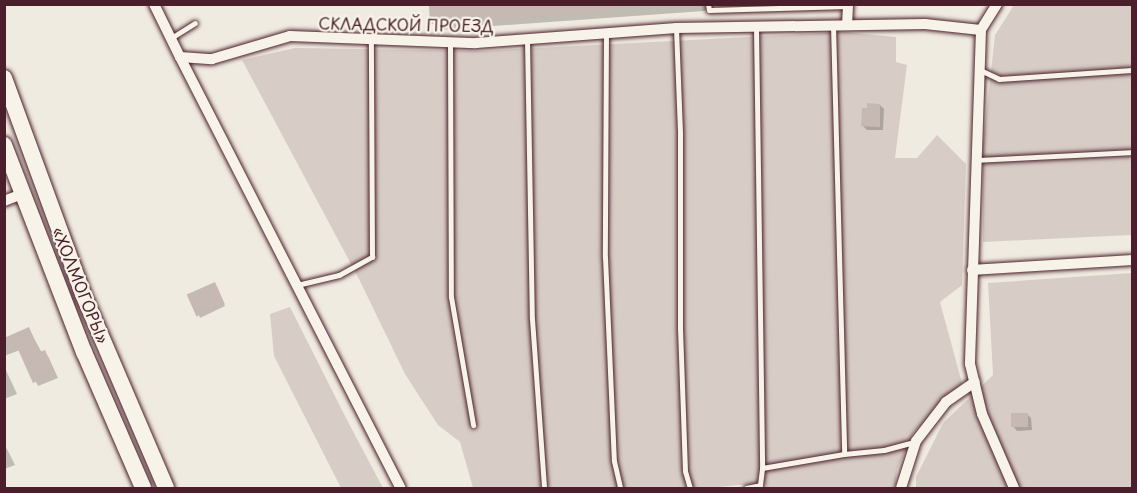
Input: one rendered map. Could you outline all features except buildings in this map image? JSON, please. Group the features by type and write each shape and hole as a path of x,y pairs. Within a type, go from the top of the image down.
{"highway":[{"name":"«ХОЛМОГОРЫ»","path":"4,78 83,294 166,489"},
{"name":"«ХОЛМОГОРЫ»","path":"4,145 84,352 144,489"}],"street":[{"path":"154,4 401,489"},
{"path":"996,4 981,30 970,364 982,414 1014,489"},
{"path":"848,5 848,25"},
{"name":"СКЛАДСКОЙ ПРОЕЗД","path":"180,57 212,59 291,36 450,43 676,28 925,24 981,30"},
{"path":"4,201 22,194"},
{"path":"972,270 1132,260"},
{"path":"901,489 916,441 946,402 975,382"}],"lane":[{"path":"708,4 709,10 848,5"},
{"path":"171,39 195,23"},
{"path":"833,25 844,454"},
{"path":"746,489 760,485 762,468 756,27"},
{"path":"676,28 680,133 680,328 684,471 690,489"},
{"path":"606,33 605,257 614,460 620,489"},
{"path":"527,39 532,308 544,489"},
{"path":"297,285 339,275 372,257 371,41"},
{"path":"450,43 451,297 473,425"},
{"path":"980,70 999,79 1132,70"},
{"path":"976,160 1132,152"},
{"path":"762,468 844,454 884,450 916,441"}],"shaded area":[{"path":"1014,5 1132,5 1132,235 983,242 983,144 995,35"},
{"path":"844,32 896,37 896,62 907,65 895,158 917,158 937,135 966,164 962,285 940,302 962,383 913,433 897,470 895,488 760,488 750,484 707,488 473,488 460,442 438,425 405,374 359,279 242,60 295,48 481,51"},
{"path":"1132,273 1132,488 916,488 916,477 943,423 993,375 988,283"},
{"path":"290,307 383,488 341,488 274,356 270,314"}]}
